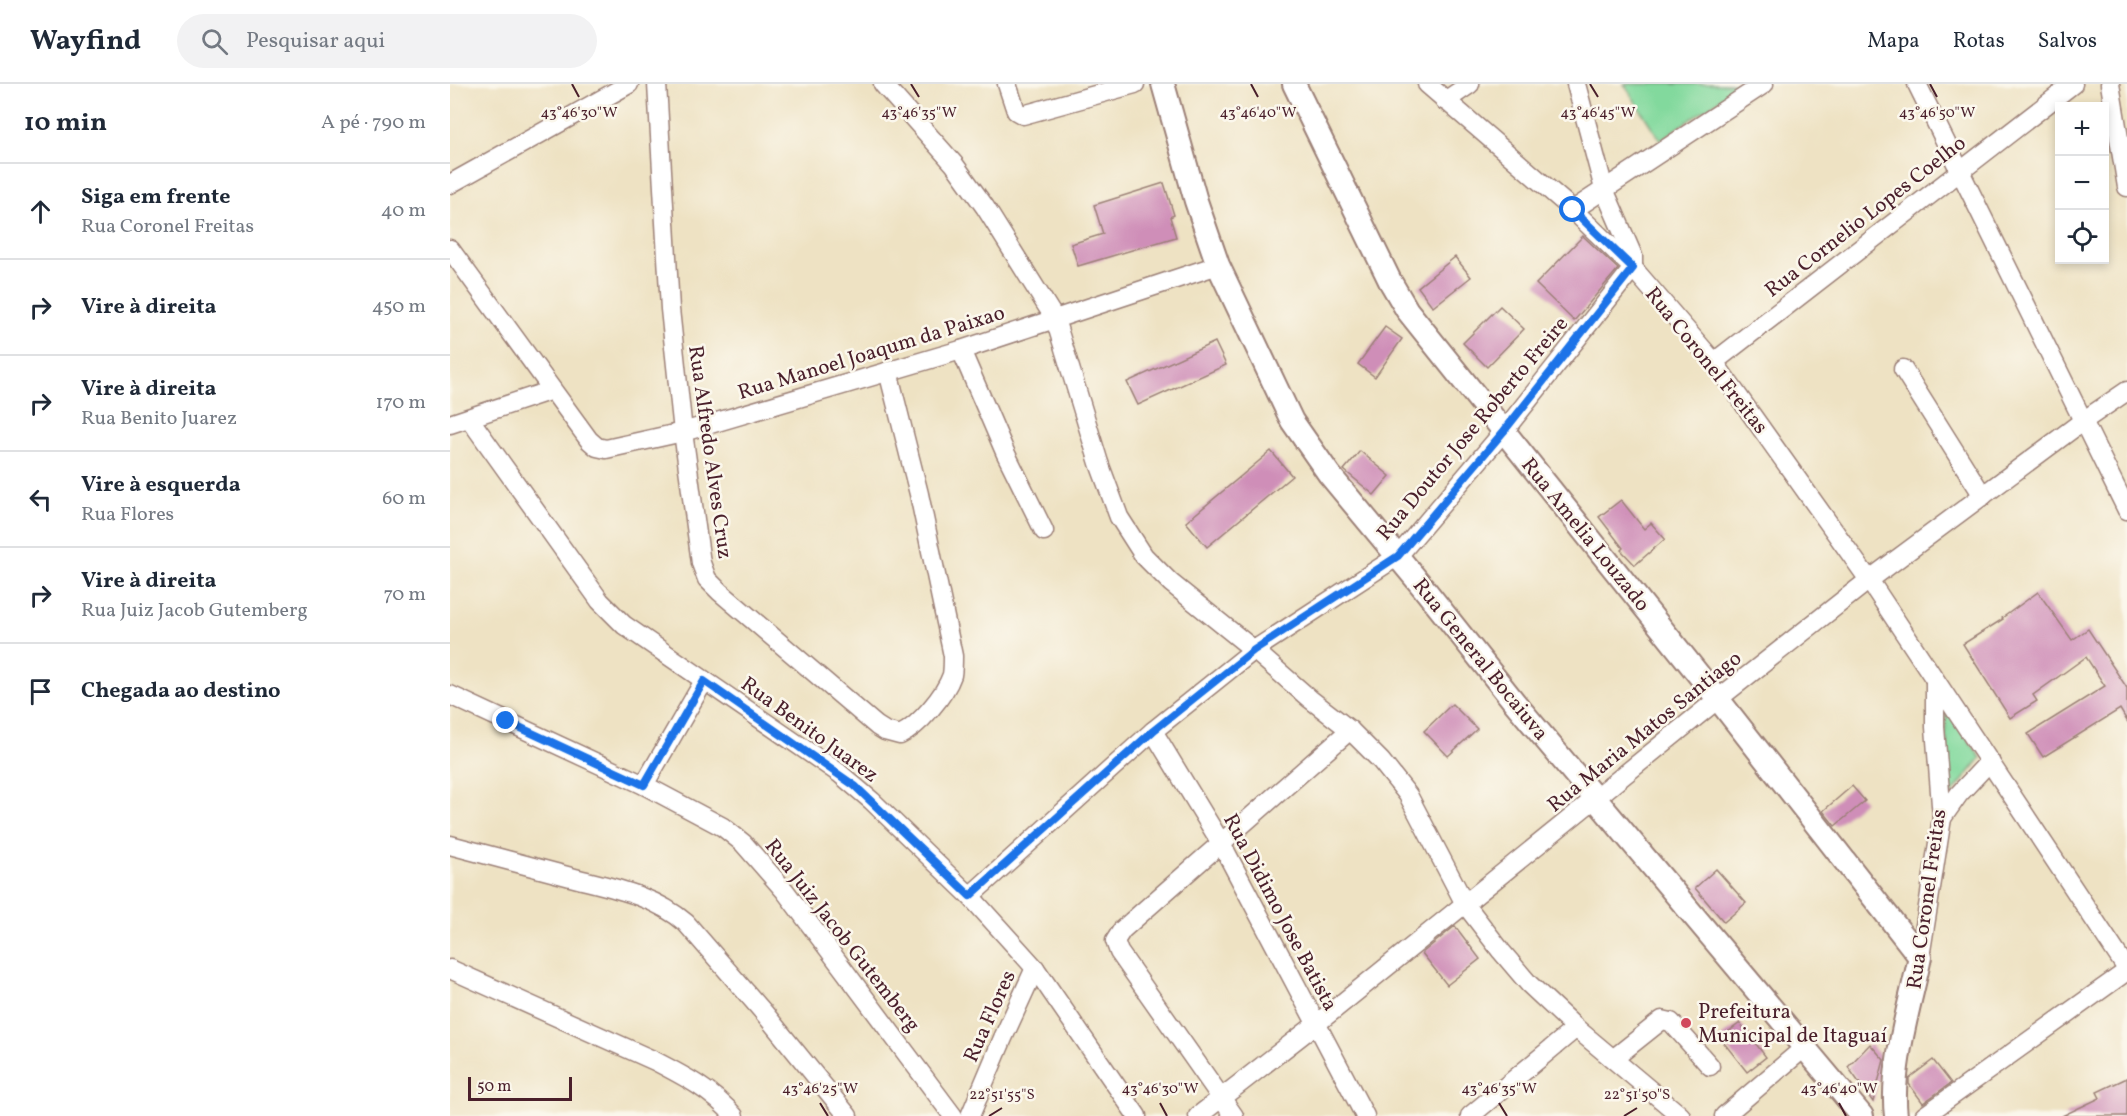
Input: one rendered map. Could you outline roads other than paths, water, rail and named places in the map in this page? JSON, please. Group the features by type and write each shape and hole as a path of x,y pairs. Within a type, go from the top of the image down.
{"main road":[{"name":"Rua General Bocaiuva","path":"1163,84 1196,201 1218,265 1292,421 1329,474 1398,556 1515,703 1804,1048 1876,1114"},
{"name":"Rua Amelia Louzado","path":"1294,84 1390,281 1407,310 1718,699 1920,957"},
{"name":"Rua Coronel Freitas","path":"1876,1114 1897,1068 1920,957"}],"street":[{"path":"450,184 629,84"},
{"name":"Rua Alfredo Alves Cruz","path":"657,84 670,309 700,563 707,579 742,612 877,726 900,735 919,722 945,688 952,674 953,656 919,494 888,370"},
{"path":"883,84 954,165 985,207 1055,320 1099,463 1119,517 1144,556 1171,583 1350,730 1381,761 1408,795 1465,904 1529,984 1576,1028 1681,1116"},
{"path":"1007,84 1016,111 1023,115 1135,84"},
{"name":"Rua Coronel Freitas","path":"1427,84 1573,210 1633,268 1714,362 1869,580 2127,970"},
{"path":"1445,101 1470,84"},
{"path":"1576,84 1604,189 1633,256 1633,268"},
{"path":"1573,210 1764,84"},
{"path":"1917,84 2127,510"},
{"name":"Rua Cornelio Lopes Coelho","path":"1714,362 2073,84"},
{"path":"2110,84 2127,187"},
{"name":"Rua Manoel Joaqum da Paixao","path":"450,249 589,440 597,447 606,449 683,432 961,350 1218,265"},
{"name":"Rua Doutor Jose Roberto Freire","path":"970,896 1153,731 1254,650 1398,556 1504,431 1633,268"},
{"path":"961,350 1005,452 1044,531"},
{"path":"1903,369 1983,496"},
{"path":"450,424 552,390"},
{"name":"Rua Maria Matos Santiago","path":"1198,1116 1869,580 2083,421 2127,391"},
{"name":"Rua Benito Juarez","path":"469,418 574,567 611,615 855,786 970,896 1035,968 1137,1116"},
{"name":"Rua Coronel Freitas","path":"1920,957 1942,818 1935,728 1935,680"},
{"path":"644,785 704,681"},
{"name":"Rua Juiz Jacob Gutemberg","path":"450,695 644,785 723,826 743,843 785,891 953,1116"},
{"path":"1234,1116 1157,1008 1119,952 1115,941 1122,930 1350,730"},
{"name":"Rua Didimo Jose Batista","path":"1153,731 1221,843 1365,1116"},
{"path":"1942,818 1959,794 1989,761"},
{"path":"450,845 624,891 656,902 674,912 706,946 848,1116"},
{"name":"Rua Flores","path":"970,1116 1035,968"},
{"path":"450,969 688,1077 723,1102 734,1116"},
{"path":"1924,1116 2127,970"},
{"path":"1613,1059 1662,1020 1671,1022 1710,1066"},
{"path":"1470,1116 1576,1028"},
{"path":"1724,1116 1804,1048"}],"place":[{"name":"Prefeitura Municipal de Itaguaí","path":"1686,1023"}]}
